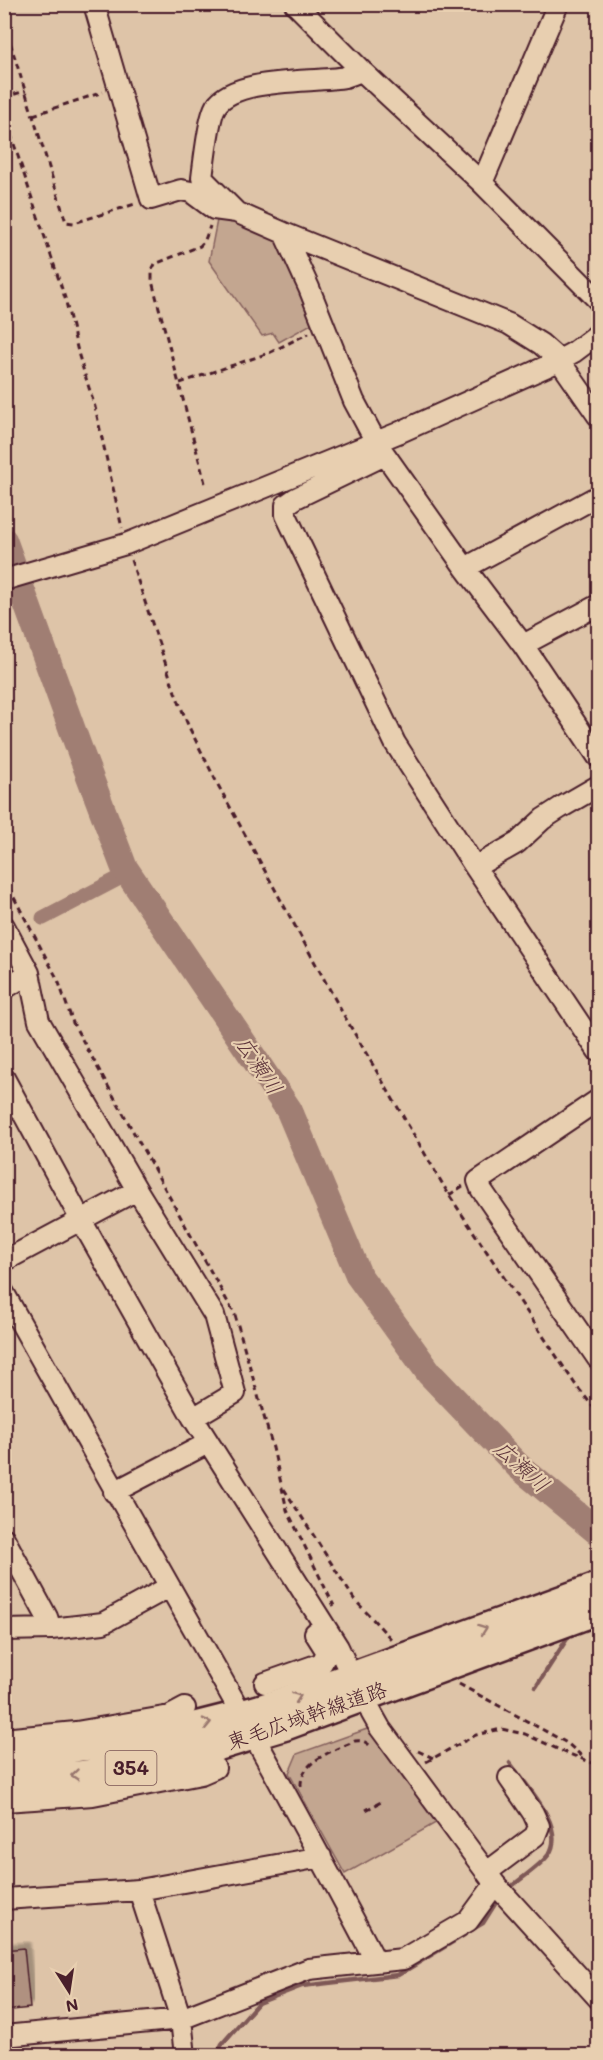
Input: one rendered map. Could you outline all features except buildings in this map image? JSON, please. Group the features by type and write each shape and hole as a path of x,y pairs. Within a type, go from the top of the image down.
{"highway":[{"name":"東毛広域幹線道路","path":"444,1666 598,1587"},
{"name":"東毛広域幹線道路","path":"4,1780 83,1775 172,1760 248,1726 444,1666 598,1610"},
{"name":"東毛広域幹線道路","path":"17,1745 99,1745 160,1734 248,1726"}],"street":[{"path":"94,4 151,199 181,190 191,192 214,209 236,212 509,324 541,344 559,360 598,416"},
{"path":"295,4 362,71 482,183 598,300"},
{"path":"482,183 558,4"},
{"path":"236,212 202,178 215,106 226,96 246,87 346,76 362,71"},
{"path":"284,233 354,401 380,448 523,645 598,757"},
{"path":"598,334 559,360 380,448 286,505 286,515 395,742 598,1051"},
{"path":"4,580 124,543 380,448"},
{"path":"465,568 598,496"},
{"path":"523,645 598,606"},
{"path":"475,867 517,843 543,819 598,786"},
{"path":"4,926 29,974 39,1022 136,1190 214,1315 235,1393 193,1418"},
{"path":"4,989 29,974"},
{"path":"4,1078 193,1418 338,1647 345,1662"},
{"path":"598,1100 478,1181 481,1189 598,1359"},
{"path":"4,1261 136,1190"},
{"path":"4,1293 321,1857 376,1962"},
{"path":"114,1492 208,1443"},
{"path":"4,1538 47,1617 51,1629"},
{"path":"265,1683 322,1663 327,1652 263,1551 269,1538"},
{"path":"4,1630 51,1629 103,1623 169,1587"},
{"path":"17,1745 170,1716 185,1708"},
{"path":"371,1712 380,1728 497,1886 598,1998"},
{"path":"143,1786 172,1760"},
{"path":"4,1801 93,1795 201,1774 215,1768"},
{"path":"4,2036 181,2019 309,1969 403,1959 468,1921 535,1836 539,1826 533,1813 509,1778"},
{"path":"4,1899 139,1890 321,1857"},
{"path":"139,1890 181,2019 185,2055"}],"path":[{"path":"4,23 66,222 74,223 151,199"},
{"path":"33,115 118,87"},
{"path":"4,97 26,91"},
{"path":"4,114 65,298 79,356 95,407 124,543 166,668 201,752 342,1012 449,1195 575,1384 598,1413"},
{"path":"205,483 152,281 152,270 155,264 201,246 209,233 214,209"},
{"path":"180,383 269,353 324,326"},
{"path":"449,1195 470,1182"},
{"path":"281,1485 354,1599 399,1646"},
{"path":"444,1666 567,1743 584,1759"},
{"path":"433,1758 476,1735 501,1729 525,1734 598,1765"},
{"path":"304,1792 300,1784 308,1764 360,1740 367,1743 374,1751"},
{"path":"366,1810 381,1802"}],"shaded area":[{"path":"224,215 279,241 315,322 279,342 273,333 262,336 209,261 217,220"},
{"path":"370,1728 441,1820 345,1874 289,1773 297,1754"}],"waterway":[{"name":"広瀬川","path":"4,541 124,867 289,1110 359,1276 430,1374 518,1466 598,1532"},
{"path":"43,918 129,873"},
{"path":"536,1687 572,1631"},
{"path":"506,1891 546,1858 553,1843 553,1831 549,1819 534,1794 510,1763"},
{"path":"471,1930 483,1923 500,1896"},
{"path":"216,2056 222,2044 258,2003 302,1986 398,1975 464,1935"}]}
